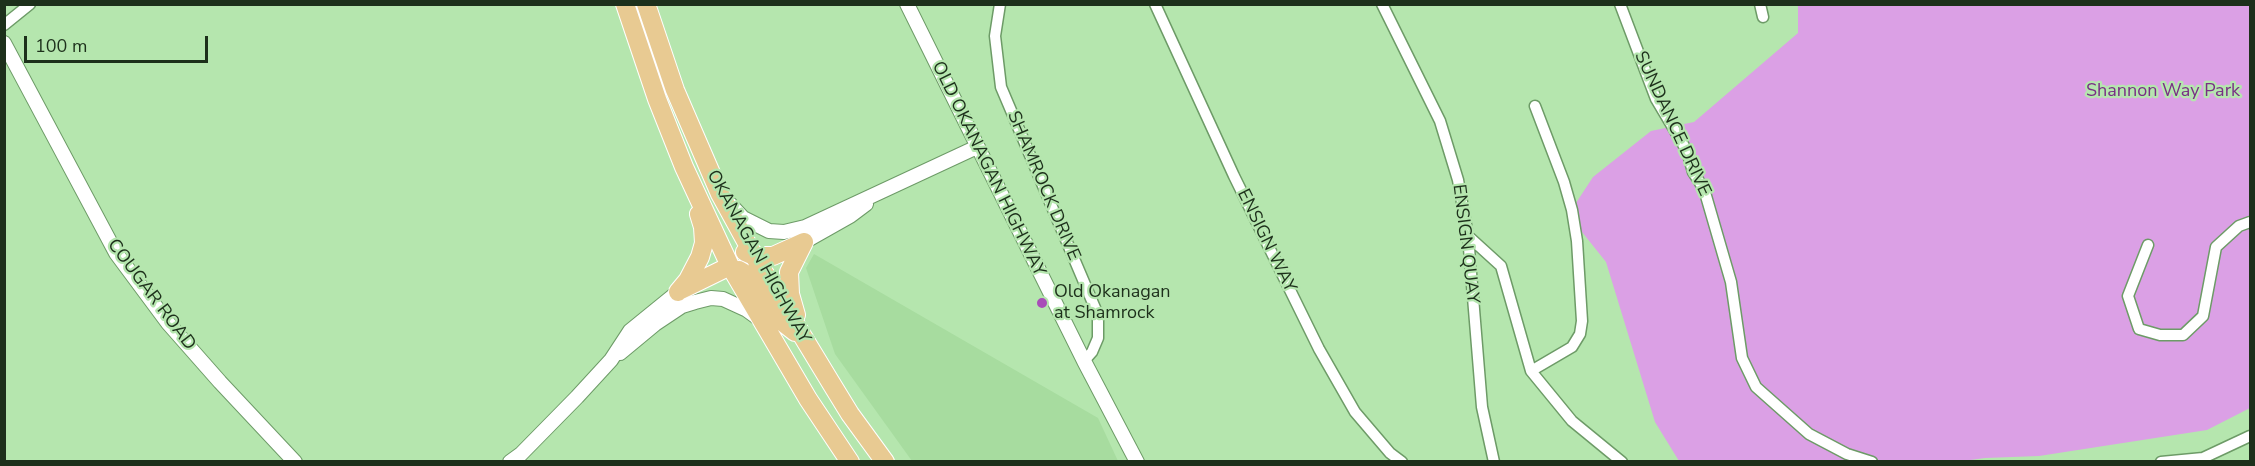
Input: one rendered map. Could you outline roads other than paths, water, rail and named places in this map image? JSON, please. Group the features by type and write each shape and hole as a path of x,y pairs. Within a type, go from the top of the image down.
{"highway":[{"name":"OKANAGAN HIGHWAY","path":"624,4 657,99 684,166 730,266 808,399 850,462"},
{"name":"OKANAGAN HIGHWAY","path":"646,4 675,90 720,194 754,256 850,414 885,462"},
{"path":"684,166 714,198 735,243 743,252 754,256 773,256 804,242"},
{"path":"678,292 688,280 700,257 704,243 703,227 684,166"},
{"path":"804,242 789,272 790,294 804,339"},
{"path":"678,292 730,266 751,277 772,314 804,339"}],"street":[{"path":"4,25 30,4"},
{"name":"OLD OKANAGAN HIGHWAY","path":"907,4 1084,361 1137,462"},
{"name":"SHAMROCK DRIVE","path":"1000,4 995,36 1001,87 1098,315 1098,338 1092,352 1084,361"},
{"name":"ENSIGN WAY","path":"1155,4 1234,176 1319,349 1355,412 1390,453 1402,462"},
{"name":"ENSIGN QUAY","path":"1382,4 1440,121 1458,180 1468,236 1482,407 1494,462"},
{"name":"SUNDANCE DRIVE","path":"1620,4 1656,99 1687,151 1693,172 1704,189 1731,282 1742,358 1756,387 1809,434 1847,454 1872,462"},
{"path":"1760,4 1763,17"},
{"name":"COUGAR ROAD","path":"4,43 116,253 168,323 295,462"},
{"path":"1531,371 1572,346 1580,334 1582,321 1577,241 1572,210 1564,182 1535,106"},
{"path":"720,194 743,218 769,231 784,232 805,227 977,147"},
{"path":"804,242 850,216 879,194"},
{"path":"2148,245 2128,296 2139,329 2160,335 2183,335 2203,316 2216,247 2239,226 2250,222"},
{"path":"1468,236 1502,266 1531,371 1572,421 1622,462"},
{"path":"611,360 630,331 678,292"},
{"path":"510,462 555,420 611,360 682,306 711,298 723,299 747,309 761,321"},
{"path":"2162,462 2203,458 2250,436"}],"place":[{"name":"Old Okanagan at Shamrock","path":"1042,303"}],"park label":[{"name":"Shannon Way Park","path":"2163,92"}]}
